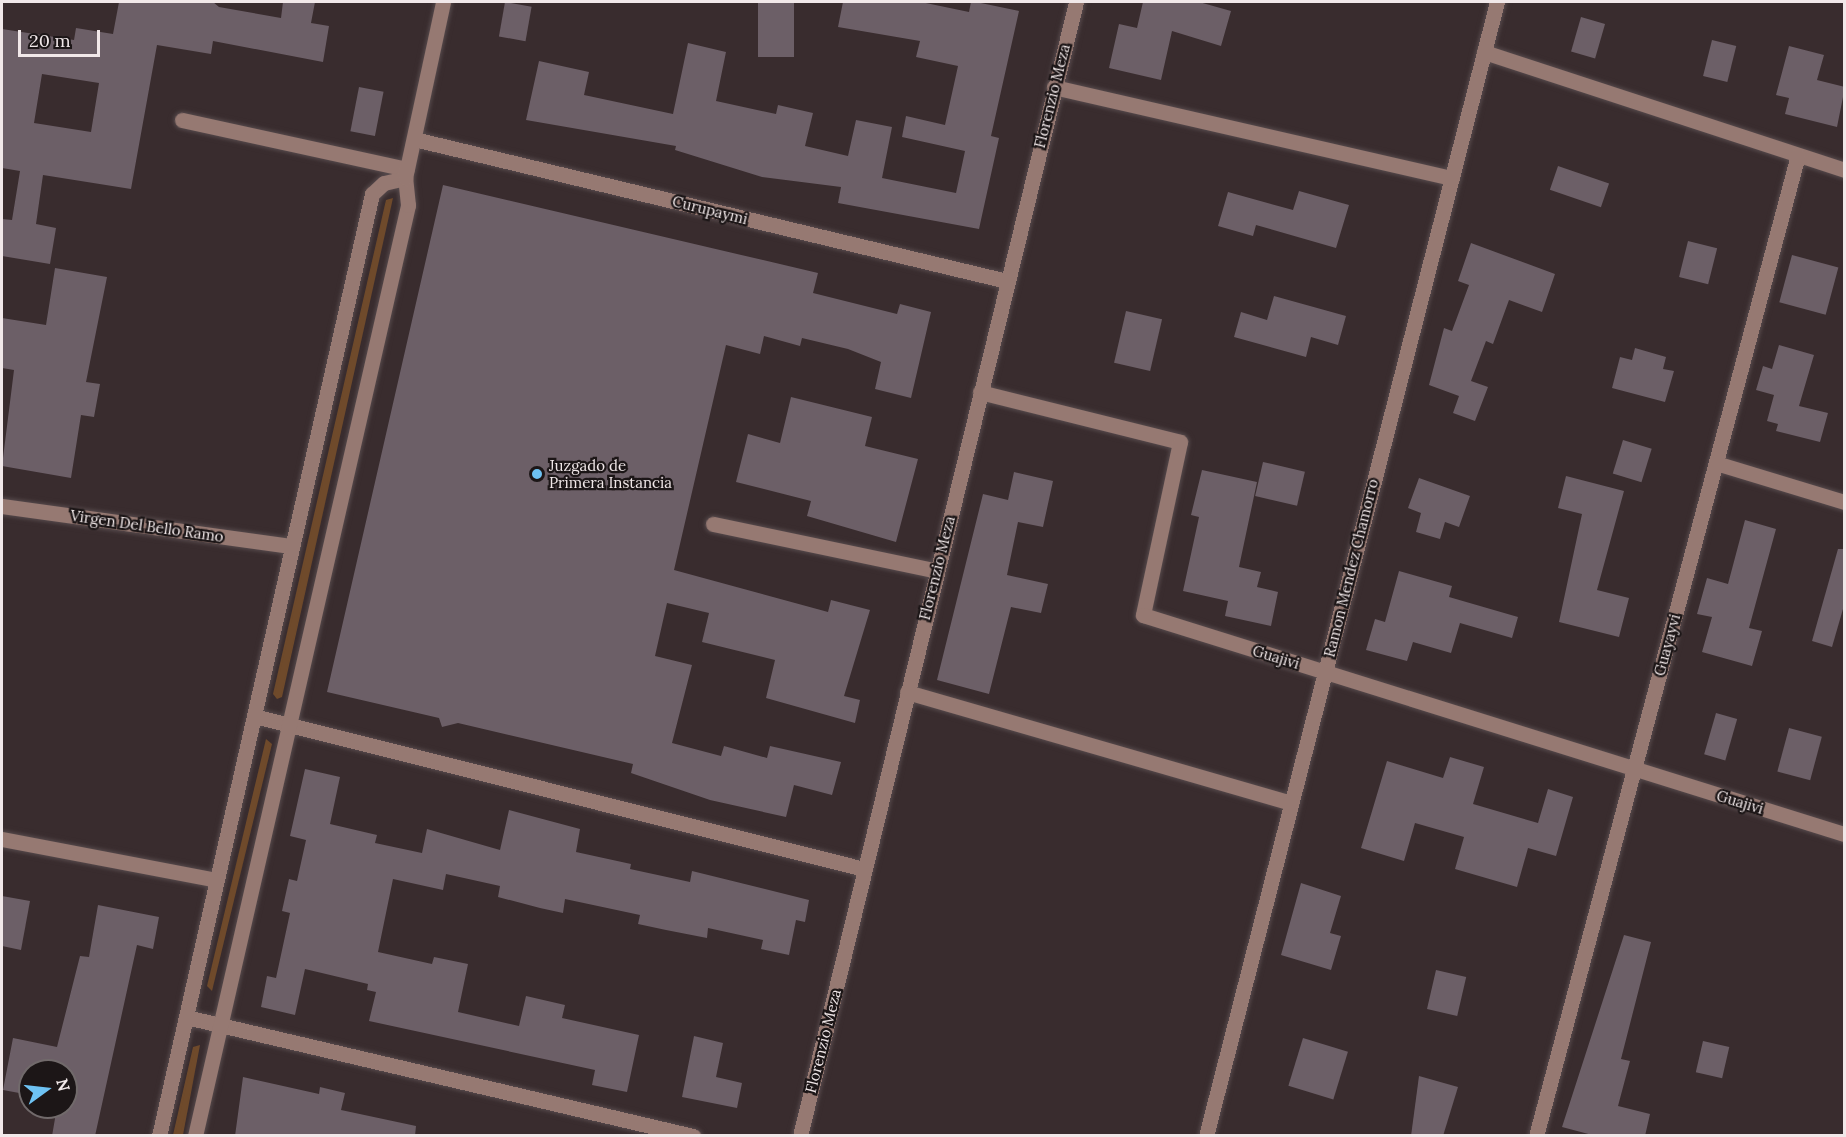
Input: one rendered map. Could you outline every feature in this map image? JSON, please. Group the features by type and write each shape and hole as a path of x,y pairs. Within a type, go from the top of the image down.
{"street":[{"path":"195,1136 408,205 406,174 444,2"},
{"name":"Florenzio Meza","path":"800,1136 1076,2"},
{"name":"Ramon Mendez Chamorro","path":"1206,1136 1497,2"},
{"path":"1484,52 1845,170"},
{"path":"1054,87 1452,178"},
{"path":"182,120 406,174"},
{"name":"Curupaymi","path":"414,139 1007,281"},
{"name":"Guayayvi","path":"1536,1136 1798,155"},
{"path":"159,1136 372,194 384,183 406,174"},
{"name":"Guajivi","path":"980,392 1180,442 1143,615 1845,834"},
{"path":"1716,463 1845,502"},
{"name":"Virgen Del Bello Ramo","path":"2,506 292,546"},
{"path":"713,524 937,571"},
{"path":"907,692 1291,803"},
{"path":"254,716 864,869"},
{"path":"2,839 216,880"},
{"path":"186,1017 693,1136"}],"shaded area":[{"path":"393,198 282,697 277,699 273,694 386,200"},
{"path":"266,739 272,744 212,991 207,986"},
{"path":"200,1045 183,1135 173,1135 193,1047"}],"building":[{"path":"119,2 213,2 219,7 281,18 283,2 315,2 311,23 329,26 323,62 213,41 211,54 157,45 131,189 43,175 36,224 56,228 50,264 2,256 2,219 12,220 20,171 2,168 2,29 74,40 76,28 113,34","holes":["42,74 99,83 91,132 34,123"]},
{"path":"505,2 532,7 526,41 499,36"},
{"path":"758,2 794,2 794,57 758,57"},
{"path":"843,2 921,2 969,12 971,2 976,2 1019,11 991,136 999,138 979,229 838,203 841,187 762,177 675,150 676,146 526,120 539,61 589,72 584,95 673,114 688,43 726,52 716,101 776,114 778,105 813,113 805,146 848,156 856,120 892,127 882,178 956,193 965,151 902,137 906,116 945,125 958,66 916,57 920,41 838,27"},
{"path":"1143,2 1199,2 1231,11 1221,46 1172,31 1161,80 1109,68 1119,24 1137,28"},
{"path":"1581,17 1605,24 1595,58 1571,52"},
{"path":"1712,40 1736,46 1727,82 1703,76"},
{"path":"1789,46 1824,55 1817,80 1845,87 1837,127 1785,114 1789,98 1776,95"},
{"path":"359,87 384,92 375,136 350,131"},
{"path":"1558,166 1609,184 1601,207 1550,190"},
{"name":"Juzgado de Primera Instancia","path":"443,185 818,273 813,293 897,314 900,304 931,312 911,398 875,389 881,362 848,349 802,338 800,346 764,336 760,354 726,345 674,570 828,612 831,600 870,610 844,696 860,700 855,723 766,698 775,660 702,642 709,613 667,603 655,656 692,665 672,743 721,756 724,746 767,758 770,746 841,762 832,795 794,785 786,817 710,800 631,773 633,764 458,723 442,727 439,718 327,692"},
{"path":"1299,191 1349,205 1336,248 1256,225 1253,236 1218,226 1228,192 1293,210"},
{"path":"1688,241 1717,248 1708,284 1679,277"},
{"path":"1471,243 1555,274 1542,312 1509,300 1493,344 1486,341 1471,381 1488,387 1475,421 1453,413 1459,396 1429,385 1444,328 1452,331 1469,285 1458,281"},
{"path":"1792,255 1838,267 1826,315 1779,302"},
{"path":"55,268 107,277 86,382 100,384 94,417 81,415 71,478 2,466 14,370 2,368 2,318 46,325"},
{"path":"1274,296 1346,316 1338,345 1311,337 1306,357 1234,337 1241,312 1267,320"},
{"path":"1126,311 1162,319 1150,371 1114,363"},
{"path":"1779,345 1814,355 1799,406 1828,413 1820,442 1776,431 1778,424 1767,421 1774,395 1756,390 1763,366 1772,369"},
{"path":"1635,348 1666,357 1663,369 1674,371 1665,402 1612,388 1620,357 1632,360"},
{"path":"791,397 872,417 865,446 918,459 896,542 807,516 811,501 736,482 748,434 780,443"},
{"path":"1623,440 1652,449 1641,482 1613,473"},
{"path":"1263,462 1305,472 1297,506 1255,496"},
{"path":"1202,470 1257,482 1239,567 1261,572 1257,587 1278,592 1271,626 1225,616 1228,601 1183,591 1199,517 1191,515"},
{"path":"1014,472 1053,481 1043,527 1018,522 1007,575 1048,584 1041,613 1011,607 989,694 937,680 983,494 1008,500"},
{"path":"1566,476 1624,491 1597,590 1629,598 1619,637 1559,622 1582,514 1558,508"},
{"path":"1419,478 1470,496 1459,527 1445,522 1440,539 1416,532 1421,513 1408,508"},
{"path":"1745,520 1776,529 1749,628 1762,631 1752,666 1702,652 1712,617 1697,614 1707,578 1728,584"},
{"path":"1838,549 1845,549 1845,602 1832,647 1812,641"},
{"path":"1399,571 1452,586 1449,597 1518,617 1512,638 1460,623 1451,653 1413,642 1407,661 1366,650 1375,619 1385,622"},
{"path":"1716,713 1737,719 1725,760 1704,754"},
{"path":"1789,728 1822,737 1810,780 1777,771"},
{"path":"1450,757 1484,767 1473,804 1538,823 1548,789 1573,797 1556,856 1528,848 1517,887 1455,869 1464,837 1415,823 1404,861 1361,848 1387,761 1443,778"},
{"path":"305,769 340,777 330,824 377,835 375,843 422,853 427,829 500,850 509,810 580,829 576,852 631,864 630,869 690,882 692,871 809,900 805,922 796,920 789,955 761,949 763,940 708,928 707,938 666,930 638,924 640,915 565,899 563,913 540,908 498,897 500,886 446,874 443,890 393,879 378,952 432,964 434,957 468,964 458,1012 519,1026 526,996 565,1005 562,1018 639,1035 627,1092 592,1085 595,1070 369,1021 376,992 367,990 368,984 305,969 295,1015 261,1007 267,976 276,978 290,913 282,911 289,879 297,881 306,840 290,836"},
{"path":"1301,883 1341,896 1330,933 1341,936 1331,970 1281,955"},
{"path":"2,896 30,901 21,950 2,946"},
{"path":"98,905 159,917 153,949 137,945 95,1136 52,1136 55,1119 78,1119 78,1059 18,1059 18,1093 3,1090 13,1038 57,1047 80,956 89,957"},
{"path":"1624,935 1651,942 1621,1059 1630,1061 1618,1106 1650,1114 1645,1136 1596,1136 1562,1127"},
{"path":"1436,970 1466,977 1457,1016 1427,1009"},
{"path":"694,1036 723,1043 716,1077 742,1083 737,1108 682,1097"},
{"path":"1303,1038 1348,1052 1333,1100 1288,1086"},
{"path":"1703,1041 1729,1047 1722,1078 1696,1072"},
{"path":"1419,1076 1458,1087 1443,1136 1411,1136"},
{"path":"243,1077 319,1094 320,1087 345,1093 341,1110 416,1126 415,1136 235,1136"}],"place":[{"name":"Juzgado de Primera Instancia","path":"537,474"}]}
